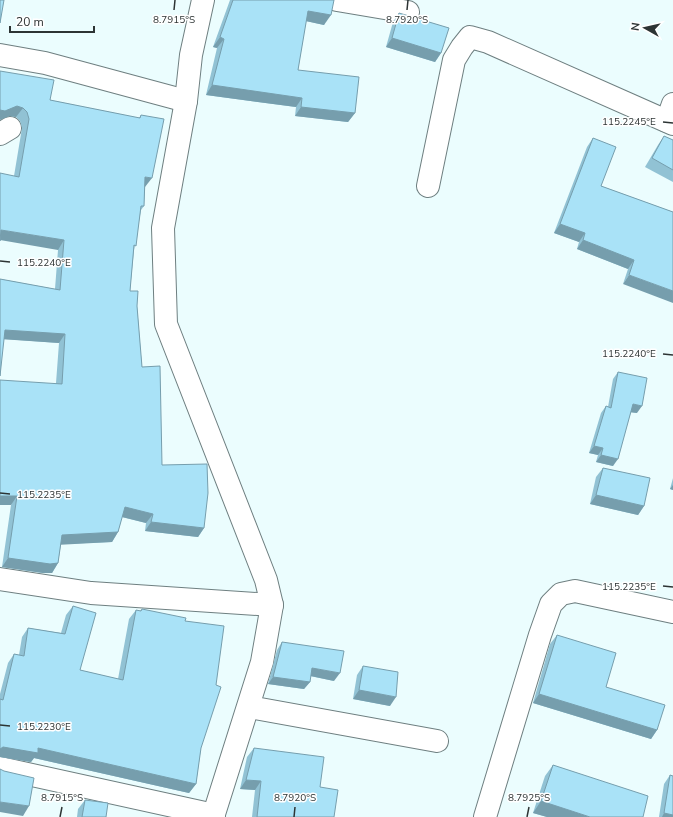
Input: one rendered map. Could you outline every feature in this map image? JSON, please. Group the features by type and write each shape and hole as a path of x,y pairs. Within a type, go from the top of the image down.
{"street":[{"path":"0,768 213,816 249,707 262,662 272,605 266,580 166,324 163,228 186,101 191,55 203,0"},
{"path":"337,0 408,12"},
{"path":"428,186 454,60 470,37 488,42 671,116"},
{"path":"0,55 45,63 186,101"},
{"path":"0,579 91,592 272,605"},
{"path":"485,817 540,635 551,604 561,594 575,591 673,612"},
{"path":"249,707 437,741"}],"building":[{"path":"0,0 4,0 0,23"},
{"path":"233,0 334,0 331,15 308,11 298,70 359,77 355,113 301,107 302,98 212,85 224,39 220,37"},
{"path":"399,13 449,28 441,53 392,38"},
{"path":"0,71 54,80 50,100 140,118 141,115 164,119 152,178 145,177 144,206 141,206 136,246 134,245 130,291 138,291 137,306 142,367 160,366 162,465 207,464 208,493 204,528 151,522 153,514 125,507 118,532 62,535 58,563 50,564 8,558 17,496 0,496 0,380 62,384 65,334 5,330 0,376 0,279 60,290 64,240 1,230 0,241 0,173 19,177 29,119 27,112 23,108 17,106 5,111 0,110"},
{"path":"664,136 673,140 673,170 652,158"},
{"path":"593,138 616,147 601,186 673,212 673,291 629,275 634,260 583,240 585,233 560,224"},
{"path":"618,372 647,378 642,406 633,404 618,459 601,455 603,448 594,446 606,406 611,408"},
{"path":"603,468 650,478 644,506 596,495"},
{"path":"73,606 96,613 80,670 123,680 136,610 141,611 142,609 186,618 185,621 224,626 216,685 221,687 201,748 196,784 38,748 38,753 3,747 0,749 0,699 3,700 14,654 24,656 28,628 65,634"},
{"path":"557,635 616,653 606,687 665,705 657,730 539,694"},
{"path":"282,642 344,651 340,673 312,668 310,682 273,677"},
{"path":"363,666 398,672 396,697 359,690"},
{"path":"254,748 324,757 320,787 338,790 334,817 257,817 261,781 246,780"},
{"path":"553,765 648,796 643,817 590,817 541,801"},
{"path":"0,769 34,778 29,806 0,802"},
{"path":"670,775 673,776 673,815 664,813"},
{"path":"85,800 108,803 106,817 82,817"}]}
